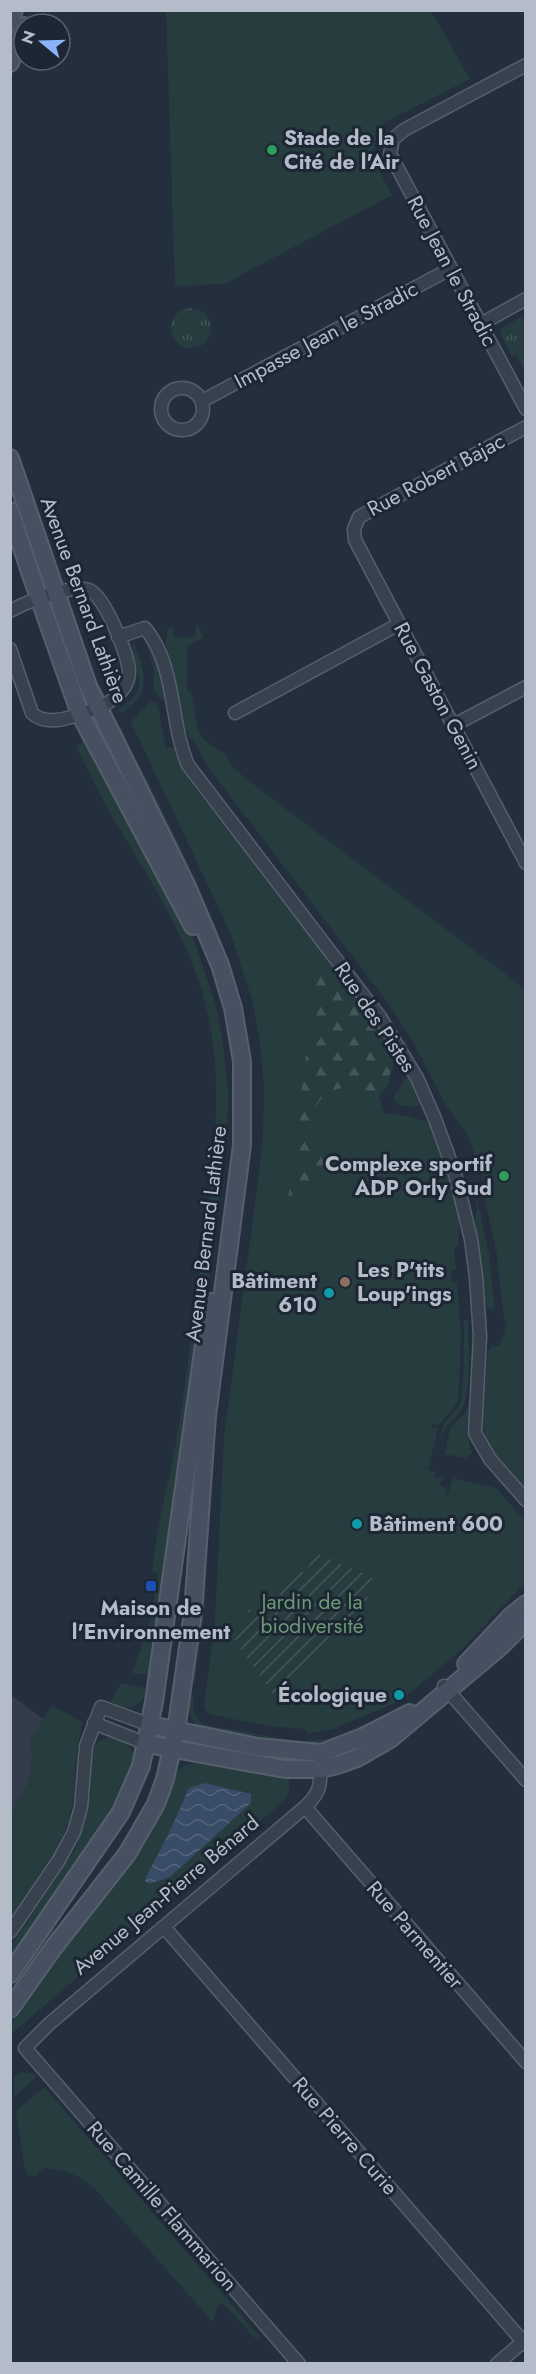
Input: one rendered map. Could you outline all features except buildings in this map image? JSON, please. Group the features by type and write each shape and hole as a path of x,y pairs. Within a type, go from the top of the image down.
{"main road":[{"path":"10,22 14,10"},
{"name":"Avenue Bernard Lathière","path":"10,458 97,707 205,926 233,1008 242,1061 242,1145 207,1416 193,1612 176,1731 165,1779 156,1804 127,1854 54,1947 10,2009"},
{"name":"Avenue Bernard Lathière","path":"10,511 80,714 196,933 211,972 220,1002 230,1059 232,1121 228,1173 147,1744 141,1766 121,1812 10,1974"},
{"path":"147,1744 285,1769 321,1761 357,1758 390,1739 446,1688 525,1604"},
{"path":"446,1688 501,1646 525,1621"},
{"path":"150,1725 321,1761"}],"street":[{"name":"Rue Jean le Stradic","path":"525,66 404,130 393,139 390,154 525,409"},
{"name":"Impasse Jean le Stradic","path":"202,401 450,269"},
{"path":"481,324 525,299"},
{"name":"Rue Robert Bajac","path":"354,529 359,517 525,427"},
{"name":"Rue Gaston Genin","path":"354,529 355,540 525,863"},
{"path":"10,611 39,599 74,589 93,592 105,605 118,637 127,664 128,680 119,694 97,707 54,720 41,719 34,715 10,650"},
{"path":"235,713 399,624"},
{"name":"Rue des Pistes","path":"118,637 146,628 151,635 164,664 179,741 188,765 380,1017 417,1077 448,1152 461,1193 471,1239 480,1336 476,1433 490,1459 525,1500"},
{"path":"454,725 525,687"},
{"path":"446,1688 525,1780"},
{"path":"10,1932 59,1860 74,1832 81,1806 86,1746 101,1707 150,1725"},
{"path":"94,1723 147,1744"},
{"name":"Avenue Jean-Pierre Bénard","path":"25,2048 42,2030 305,1807 319,1789 321,1761"},
{"name":"Rue Parmentier","path":"305,1807 525,2062"},
{"name":"Rue Pierre Curie","path":"164,1927 524,2342"},
{"name":"Rue Camille Flammarion","path":"25,2048 299,2364"},
{"path":"496,2364 524,2342"}],"shaded area":[{"path":"11,1695 65,1735 11,1899"}],"green space":[{"name":"Stade de la Cité de l'Air","path":"166,11 431,11 470,79 385,122 375,140 375,149 382,177 392,195 224,284 175,286"},
{"path":"191,308 205,314 211,328 205,342 191,348 177,342 171,328 177,314"},
{"path":"521,317 523,321 525,320 525,373 517,355 512,357 500,333 501,329"},
{"name":"Complexe sportif ADP Orly Sud","path":"196,625 203,638 187,646 187,691 191,692 198,729 202,737 226,754 233,768 253,784 525,989 525,1488 494,1452 486,1438 483,1423 487,1355 490,1348 500,1345 507,1323 504,1319 497,1255 484,1195 484,1182 467,1133 446,1106 415,1045 388,1003 208,767 194,741 189,737 189,732 184,732 174,671 165,643 168,629 173,626 174,638 196,637"},
{"path":"146,642 157,663 165,700 161,699 154,690 154,669"},
{"path":"134,643 143,672 143,686 137,700 123,713 118,711 134,696 139,684 132,653"},
{"path":"150,702 156,703 158,707 166,748 174,747 181,766 191,782 359,1001 396,1055 388,1085 379,1096 384,1113 429,1122 447,1170 459,1218 458,1246 454,1247 456,1270 451,1271 452,1283 457,1282 461,1336 458,1400 439,1425 432,1424 432,1427 438,1428 428,1470 435,1472 434,1477 443,1478 440,1485 446,1488 445,1494 448,1495 453,1478 496,1488 525,1521 525,1583 458,1653 407,1695 401,1689 392,1697 396,1701 393,1704 333,1729 307,1734 305,1729 269,1726 212,1715 207,1713 204,1707 215,1622 224,1437 258,1181 263,1134 264,1090 260,1042 252,1000 230,932 131,722"},
{"path":"121,726 213,920 235,983 251,1060 250,1160 214,1429 205,1605 195,1682 191,1682 243,1034 116,727"},
{"path":"85,741 118,805 183,915 194,940 215,1003 222,1035 228,1092 227,1143 194,1393 169,1531 150,1675 132,1673 150,1622 158,1573 152,1572 154,1553 176,1444 186,1378 212,1173 216,1078 208,1014 191,961 163,902 107,806 76,746"},
{"path":"322,959 390,1049 392,1067 385,1089 370,1096 350,1088 334,1090 322,1098 315,1111 313,1126 318,1142 330,1155 349,1165 287,1207 309,1031"},
{"path":"408,1076 421,1105 400,1105 394,1101 394,1096"},
{"path":"477,1198 489,1254 495,1310 486,1307 475,1227"},
{"path":"464,1320 468,1320 469,1373 466,1394 464,1404 446,1427 442,1439 440,1438 444,1423 461,1402"},
{"path":"470,1400 467,1433 472,1453 465,1458 445,1454 450,1428 465,1413"},
{"name":"Jardin de la biodiversité","path":"316,1553 378,1580 353,1622 278,1701 232,1637 250,1609 264,1618 296,1569 305,1573"},
{"path":"121,1683 148,1689 138,1704 122,1709 110,1704"},
{"path":"189,1694 194,1695 194,1712 205,1725 292,1740 292,1745 200,1728 189,1712"},
{"path":"52,1706 83,1722 77,1749 73,1801 68,1824 55,1853 11,1917 11,1813 27,1785 32,1760 30,1740"},
{"path":"396,1711 398,1714 342,1738 307,1745 307,1741 331,1738"},
{"path":"111,1736 127,1744 132,1751 134,1763 113,1812 11,1961 11,1946 75,1849 88,1810 93,1750 98,1741"},
{"path":"199,1762 289,1777 289,1792 284,1801 11,2034 11,2023 33,1990 134,1857 175,1774 184,1766"},
{"path":"51,1928 57,1932 11,1996 11,1987"},
{"path":"22,2072 37,2076 14,2097 14,2077"},
{"path":"44,2087 260,2337 257,2340 222,2303 218,2305 213,2322 95,2189 79,2177 68,2172 46,2168 37,2176 28,2175 25,2170 16,2111"}],"water":[{"path":"205,1783 251,1794 251,1803 170,1877 149,1884 145,1881 146,1877 189,1788"}],"place":[{"name":"Stade de la Cité de l'Air","path":"272,150"},
{"name":"Complexe sportif ADP Orly Sud","path":"504,1176"},
{"name":"Les P'tits Loup'ings","path":"345,1282"},
{"name":"Bâtiment 610","path":"329,1293"},
{"name":"Bâtiment 600","path":"357,1524"},
{"name":"Maison de l'Environnement","path":"151,1586"},
{"name":"Écologique","path":"399,1695"}]}
